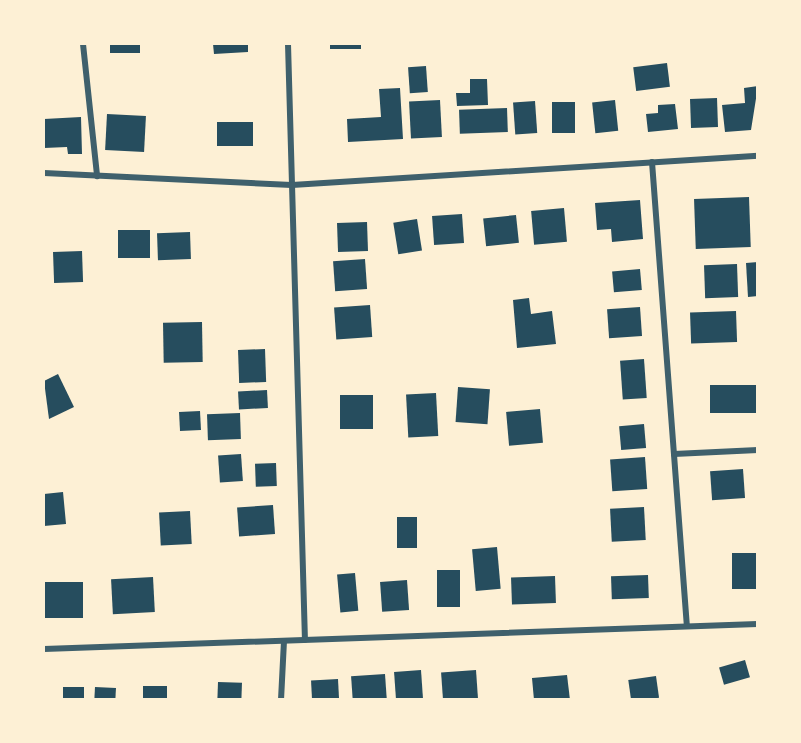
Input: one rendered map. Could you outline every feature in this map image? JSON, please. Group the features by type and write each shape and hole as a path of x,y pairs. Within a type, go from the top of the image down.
{"street":[{"path":"83,44 97,176"},
{"path":"288,44 305,640"},
{"path":"44,173 292,184 758,156"},
{"path":"652,162 687,626"},
{"path":"674,454 758,450"},
{"path":"44,649 758,624"},
{"path":"282,699 284,641"}],"building":[{"path":"110,44 140,44 140,53 110,53"},
{"path":"213,44 248,44 248,52 214,54"},
{"path":"330,44 361,44 361,49 330,49"},
{"path":"667,63 670,87 636,91 633,67"},
{"path":"426,66 428,92 410,93 408,67"},
{"path":"470,79 487,79 488,105 457,106 456,93 470,93"},
{"path":"758,86 751,130 725,132 722,105 745,103 744,88"},
{"path":"400,88 403,139 348,142 347,119 381,117 379,89"},
{"path":"717,98 718,127 691,128 690,99"},
{"path":"440,100 442,137 411,139 409,102"},
{"path":"615,100 618,131 595,133 592,102"},
{"path":"535,101 537,133 515,134 513,103"},
{"path":"552,102 575,102 575,133 552,133"},
{"path":"675,104 678,129 648,132 646,114 658,113 658,105"},
{"path":"507,108 508,132 460,134 459,110"},
{"path":"107,114 146,116 144,152 105,150"},
{"path":"81,117 82,154 68,154 67,147 44,148 44,119"},
{"path":"217,122 253,122 253,146 217,146"},
{"path":"749,197 751,247 696,249 694,199"},
{"path":"640,200 643,239 612,242 611,229 597,230 595,203"},
{"path":"564,208 567,242 534,245 531,211"},
{"path":"462,214 464,243 434,245 432,216"},
{"path":"516,215 519,243 486,246 483,218"},
{"path":"417,219 422,251 398,254 393,223"},
{"path":"367,222 368,251 338,252 337,223"},
{"path":"118,230 150,230 150,258 118,258"},
{"path":"190,232 191,259 158,260 157,233"},
{"path":"82,251 83,282 54,283 53,252"},
{"path":"365,259 367,289 335,291 333,261"},
{"path":"758,262 758,296 748,297 746,263"},
{"path":"737,264 738,297 705,298 704,265"},
{"path":"640,269 642,290 614,292 612,271"},
{"path":"529,298 531,314 552,311 556,344 517,348 513,300"},
{"path":"370,305 372,337 336,339 334,308"},
{"path":"640,307 642,336 609,338 607,309"},
{"path":"736,311 737,342 691,344 690,313"},
{"path":"202,322 203,362 164,363 163,323"},
{"path":"265,349 266,382 239,383 238,350"},
{"path":"644,359 647,398 623,400 620,361"},
{"path":"58,374 74,407 49,419 44,381"},
{"path":"710,385 757,385 757,413 710,413"},
{"path":"458,387 490,389 487,424 456,422"},
{"path":"267,390 268,408 239,409 238,392"},
{"path":"436,393 438,436 408,438 406,395"},
{"path":"340,395 373,395 373,429 340,429"},
{"path":"540,409 543,443 509,446 506,412"},
{"path":"200,411 201,430 180,431 179,412"},
{"path":"240,413 241,439 208,440 207,414"},
{"path":"644,424 646,448 621,450 619,426"},
{"path":"241,454 243,481 220,483 218,456"},
{"path":"645,457 647,489 612,491 610,459"},
{"path":"276,463 277,486 256,487 255,464"},
{"path":"743,469 745,498 712,500 710,471"},
{"path":"63,492 66,524 44,526 44,494"},
{"path":"273,505 275,534 239,536 237,508"},
{"path":"644,507 646,540 612,542 610,509"},
{"path":"190,511 192,544 161,546 159,513"},
{"path":"397,517 417,517 417,548 397,548"},
{"path":"497,547 501,589 476,591 472,549"},
{"path":"732,553 758,553 758,589 732,589"},
{"path":"437,570 460,570 460,607 437,607"},
{"path":"355,573 358,611 340,612 337,575"},
{"path":"648,575 649,598 612,599 611,576"},
{"path":"555,576 556,603 512,605 511,578"},
{"path":"153,577 155,612 113,614 111,579"},
{"path":"407,580 409,610 382,612 380,582"},
{"path":"44,582 83,582 83,618 44,618"},
{"path":"745,660 750,677 724,685 719,667"},
{"path":"421,670 423,700 396,700 394,672"},
{"path":"476,670 478,700 443,700 441,672"},
{"path":"385,674 387,700 353,700 351,676"},
{"path":"567,675 570,700 534,700 532,678"},
{"path":"656,676 659,698 631,700 628,680"},
{"path":"338,679 339,700 312,700 311,680"},
{"path":"218,682 242,683 241,700 217,700"},
{"path":"143,686 167,686 167,700 143,700"},
{"path":"63,687 84,687 84,700 63,700"},
{"path":"95,687 116,688 115,700 94,700"}]}
